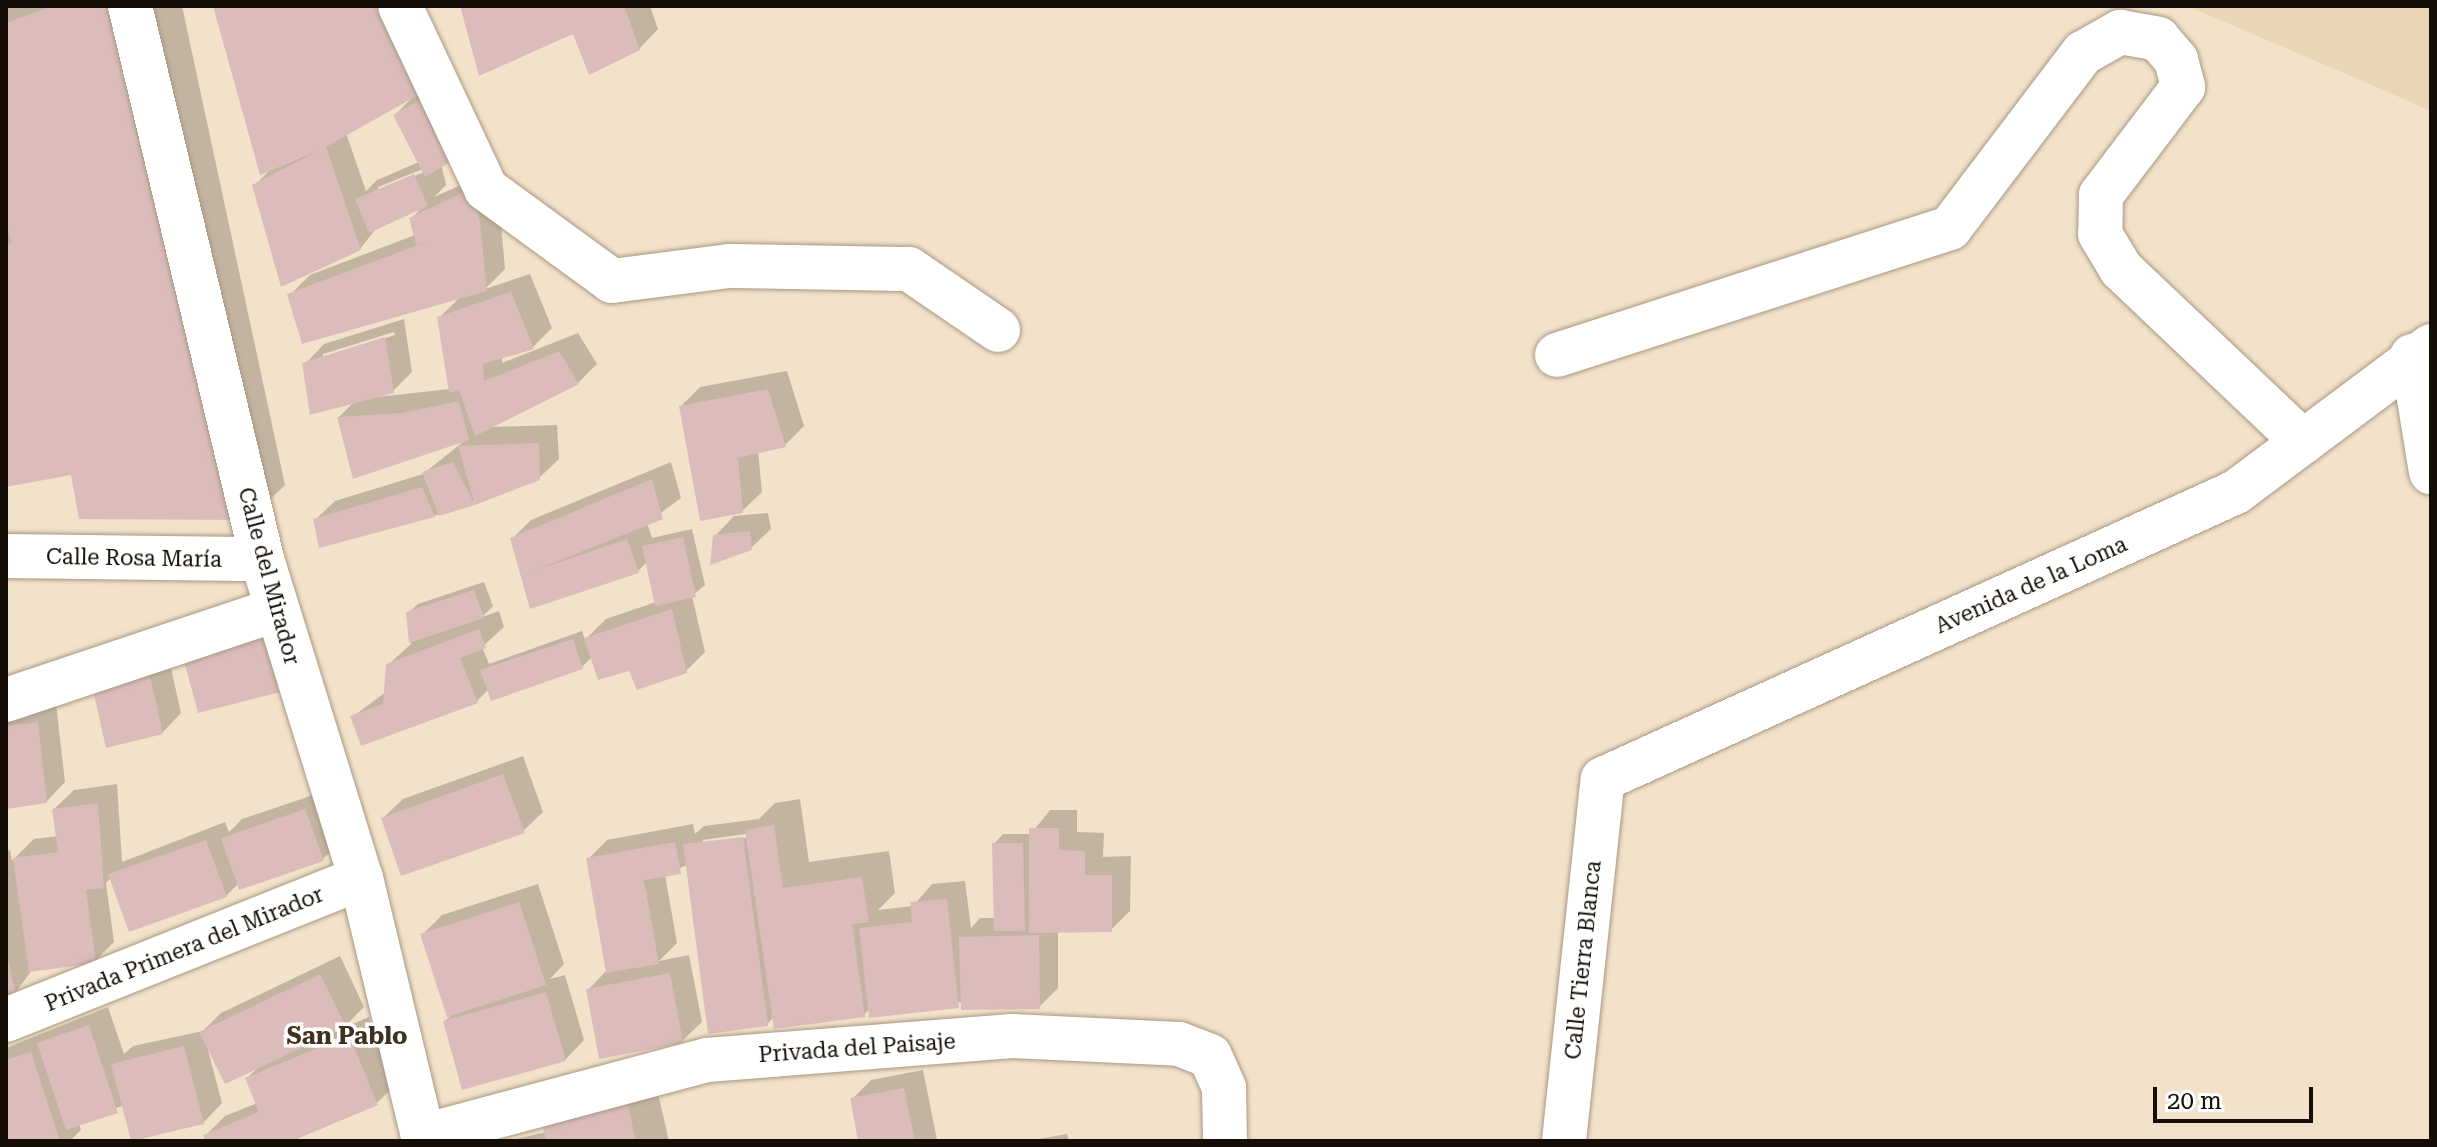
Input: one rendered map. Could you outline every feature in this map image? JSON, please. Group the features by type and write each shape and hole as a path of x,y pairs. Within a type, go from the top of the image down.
{"street":[{"name":"Calle del Mirador","path":"130,6 275,610 361,878 424,1139"},
{"path":"400,6 486,189 612,281 729,266 909,269 998,330"},
{"path":"1557,355 1950,228 2083,53 2120,32 2158,39 2176,60 2183,87 2101,195 2100,234 2121,269 2303,442"},
{"path":"2422,351 2431,472"},
{"name":"Avenida de la Loma","path":"1603,779 2236,492 2422,351"},
{"name":"Calle Rosa María","path":"6,556 262,559"},
{"path":"6,700 275,610"},
{"name":"Calle Tierra Blanca","path":"1564,1141 1603,779"},
{"name":"Privada Primera del Mirador","path":"6,1020 361,878"},
{"name":"Privada del Paisaje","path":"424,1139 707,1060 1012,1036 1179,1044 1210,1056 1224,1088 1225,1141"}],"shaded area":[{"path":"2187,6 2431,6 2431,111 2309,58"}],"building":[{"path":"53,6 141,6 252,520 79,519 71,475 6,487 6,245 12,242 6,225 6,23"},
{"path":"213,6 378,6 420,94 326,147 361,250 281,287 252,185 320,150 260,175"},
{"path":"460,6 624,6 640,50 589,75 573,34 479,76"},
{"path":"432,93 459,157 425,177 393,115"},
{"path":"414,174 428,206 369,233 355,199"},
{"path":"471,189 480,221 487,291 302,344 287,294 429,241 416,245 409,218"},
{"path":"511,292 534,349 483,364 484,381 559,351 579,384 475,436 459,390 449,393 437,317"},
{"path":"385,337 394,393 310,415 302,363"},
{"path":"768,389 786,447 738,458 743,513 700,521 679,406"},
{"path":"459,401 469,440 353,479 337,417 402,413"},
{"path":"539,443 540,480 475,505 458,446"},
{"path":"453,462 475,505 439,516 422,472"},
{"path":"652,479 663,519 533,571 627,539 639,573 530,609 510,538"},
{"path":"422,487 435,517 319,548 313,519"},
{"path":"750,531 752,550 710,565 713,535"},
{"path":"683,537 696,597 655,606 642,546"},
{"path":"474,590 484,618 409,643 406,612"},
{"path":"672,609 687,673 637,690 629,671 598,680 584,638"},
{"path":"479,629 486,648 460,658 478,703 361,746 350,716 383,704 386,664"},
{"path":"269,632 284,691 198,713 182,653"},
{"path":"573,639 583,669 491,701 480,670"},
{"path":"150,677 163,734 106,748 93,690"},
{"path":"38,722 47,803 6,809 6,726"},
{"path":"503,774 525,833 401,876 381,818"},
{"path":"98,803 104,888 86,890 96,963 29,972 13,858 58,852 52,809"},
{"path":"305,809 324,861 239,890 221,838"},
{"path":"774,825 783,888 862,877 869,922 852,924 865,1017 774,1029 745,830"},
{"path":"1029,828 1059,828 1059,850 1085,851 1085,875 1112,875 1112,932 1029,933"},
{"path":"743,837 768,1026 708,1034 683,844"},
{"path":"206,840 227,897 129,932 108,874"},
{"path":"675,842 681,874 644,880 659,964 606,973 586,858"},
{"path":"992,843 1023,843 1025,931 994,931"},
{"path":"947,899 959,1008 869,1018 859,928 912,922 910,902"},
{"path":"519,902 546,985 447,1017 420,934"},
{"path":"1039,935 1040,1009 961,1010 959,937"},
{"path":"6,951 16,995 6,997"},
{"path":"670,973 683,1043 599,1059 586,989"},
{"path":"320,974 346,1027 225,1084 199,1032"},
{"path":"546,992 566,1061 462,1090 443,1021"},
{"path":"89,1025 118,1113 66,1130 37,1043"},
{"path":"349,1035 378,1105 292,1141 206,1141 203,1135 259,1112 245,1078"},
{"path":"184,1046 204,1124 131,1141 111,1064"},
{"path":"31,1052 60,1141 6,1141 6,1060"},
{"path":"904,1088 915,1141 858,1141 850,1098"},
{"path":"626,1098 636,1141 546,1141 541,1118"}],"district":[{"name":"San Pablo","path":"347,1037"}]}
